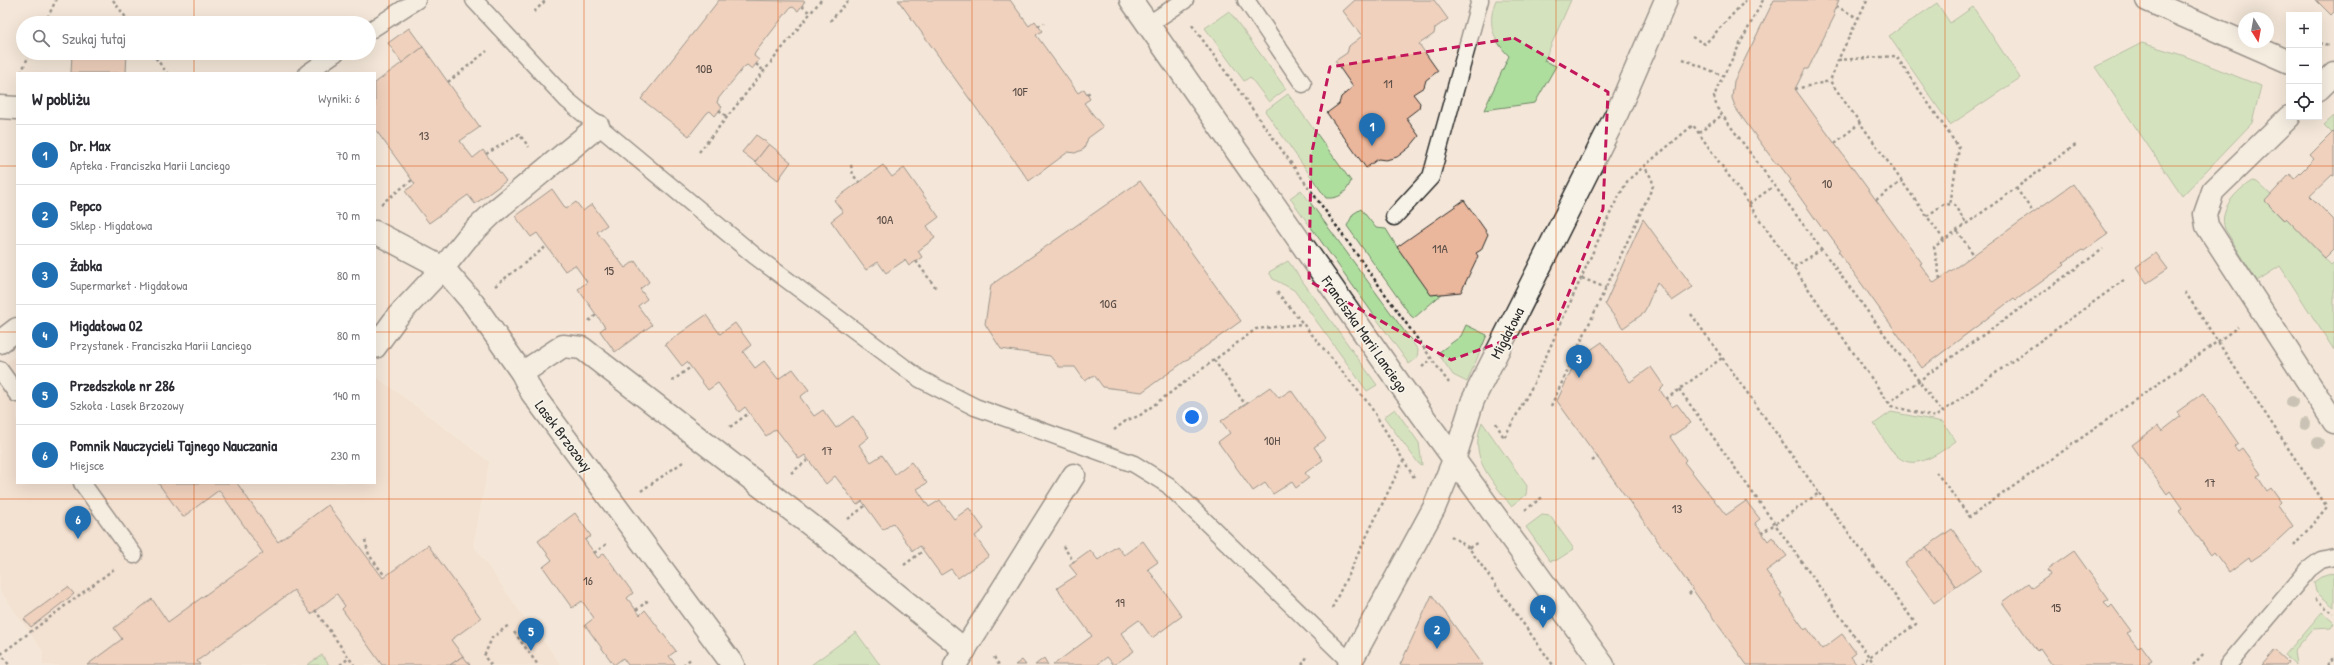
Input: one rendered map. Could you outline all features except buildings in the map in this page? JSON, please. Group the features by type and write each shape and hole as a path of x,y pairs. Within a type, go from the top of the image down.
{"street":[{"name":"Franciszka Marii Lanciego","path":"1130,0 1149,24 1454,460 1603,665"},
{"name":"Migdałowa","path":"1350,663 1434,508 1454,460 1473,400 1617,113 1666,0"},
{"path":"2147,0 2286,61"},
{"path":"0,107 16,108"},
{"path":"2287,120 2213,191 2205,214 2207,226 2334,422"},
{"path":"376,346 396,317 443,268 467,238 495,211 598,126"},
{"name":"Lasek Brzozowy","path":"376,233 443,268 473,303 522,372 532,393 733,665"},
{"path":"0,342 16,330"},
{"path":"522,372 563,346 582,348 708,444 960,658 1074,475"}],"lane":[{"path":"376,26 417,0"},
{"path":"474,0 567,100 755,256 920,379 974,407 1134,464 1168,484 1350,663"},
{"path":"1246,0 1303,84"},
{"path":"1394,217 1431,177 1480,0"},
{"path":"1149,24 1181,2"},
{"path":"308,72 326,60"},
{"path":"0,370 16,393"},
{"path":"83,484 134,555"},
{"path":"2228,665 2309,569 2321,560 2334,557"}],"path":[{"path":"48,16 56,0"},
{"path":"113,0 125,16"},
{"path":"534,12 546,0"},
{"path":"699,152 821,0"},
{"path":"830,21 849,0"},
{"path":"1692,37 1705,44 1746,0"},
{"path":"1763,0 1714,96 1717,108 1942,412"},
{"path":"1830,81 1838,60 1867,0"},
{"path":"1181,2 1446,381 1473,400 1488,408 1504,438 1534,383 1614,205 1628,180 1693,125 1891,406 1935,417 2124,280"},
{"path":"802,6 810,13"},
{"path":"1836,6 1858,18"},
{"path":"1038,26 1044,23"},
{"path":"448,82 506,36"},
{"path":"2328,46 2334,41"},
{"path":"1838,60 1896,56 1959,148 1950,205"},
{"path":"1683,59 1724,76"},
{"path":"21,72 27,60"},
{"path":"157,60 165,72"},
{"path":"756,64 764,71"},
{"path":"1796,88 1830,81"},
{"path":"1830,81 1944,240"},
{"path":"1088,94 1092,91"},
{"path":"719,110 727,116"},
{"path":"1699,133 1722,115"},
{"path":"1835,143 1860,123"},
{"path":"486,154 519,134 545,169"},
{"path":"1940,280 1934,247 2077,144"},
{"path":"852,165 853,175 859,182"},
{"path":"1551,406 1653,186 1652,179 1644,166"},
{"path":"376,209 412,180"},
{"path":"1876,200 1902,181"},
{"path":"1749,204 1774,186"},
{"path":"2016,188 2033,212"},
{"path":"1927,216 1944,204 1954,205 1967,224"},
{"path":"1957,231 1974,255"},
{"path":"473,303 547,246"},
{"path":"1888,403 1920,382 2103,249"},
{"path":"1794,267 1821,250"},
{"path":"916,261 936,288"},
{"path":"1582,278 1606,288"},
{"path":"2185,292 2327,507 2291,550"},
{"path":"1691,314 1819,493 1916,624 1858,665"},
{"path":"1090,448 1121,424 1138,416 1256,329 1302,324"},
{"path":"1936,472 1970,517 2234,329"},
{"path":"1666,399 1722,358"},
{"path":"1214,360 1245,404"},
{"path":"1679,389 1874,665"},
{"path":"617,507 708,444"},
{"path":"1592,461 1598,457"},
{"path":"1302,665 1320,632 1403,461"},
{"path":"1762,533 1819,493"},
{"path":"365,540 369,555 385,576"},
{"path":"9,665 1,653 134,555"},
{"path":"1688,594 1693,590"},
{"path":"315,610 354,665"},
{"path":"491,665 484,656 492,638 510,624"},
{"path":"514,632 538,665"},
{"path":"2193,665 2209,647"},
{"path":"2327,665 2334,657"},
{"path":"340,665 349,658"}],"highlighted area":[{"path":"1514,38 1608,92 1603,209 1557,322 1451,360 1309,281 1311,156 1330,67"}],"shaded area":[{"path":"16,356 16,484 376,484 376,377 489,462 473,545 534,632 536,631 561,665 43,665 43,651 0,590 0,367"}],"green space":[{"path":"1496,0 1571,0 1544,61 1556,66 1535,103 1484,110 1509,56 1503,50 1495,37 1493,30 1492,16"},
{"path":"1937,3 1950,23 1973,7 2020,78 1950,125 1889,36"},
{"path":"1229,11 1286,89 1269,102 1250,77 1244,81 1205,28"},
{"path":"2142,43 2182,55 2261,86 2252,123 2182,196 2095,67"},
{"path":"1288,94 1351,181 1345,192 1339,196 1326,198 1265,111"},
{"path":"2334,116 2334,131 2332,133 2324,125"},
{"path":"2252,181 2257,182 2271,195 2265,201 2283,220 2286,218 2331,265 2334,262 2334,350 2280,266 2257,281 2225,229 2223,222 2226,208 2235,195"},
{"path":"1301,190 1418,350 1417,358 1409,364 1290,198"},
{"path":"1361,209 1376,228 1386,229 1397,247 1443,293 1414,318 1411,316 1347,226 1353,214"},
{"path":"1288,261 1377,385 1367,391 1294,290 1273,279 1269,272"},
{"path":"1466,325 1487,335 1467,382 1453,375 1438,353 1461,336"},
{"path":"1395,409 1419,443 1422,465 1419,464 1384,417"},
{"path":"1891,412 1943,422 1956,441 1928,459 1913,462 1905,461 1891,450 1874,424"},
{"path":"1482,422 1527,486 1526,495 1511,506 1489,477 1480,457 1478,435"},
{"path":"1542,515 1550,516 1574,549 1557,560 1550,561 1526,527"},
{"path":"2334,573 2334,607 2316,592 2314,582 2321,577"},
{"path":"2322,612 2334,623 2331,628 2313,629 2294,651 2296,665 2285,655"},
{"path":"856,632 880,665 811,665"},
{"path":"322,655 329,665 307,665"}],"place":[{"name":"Dr. Max","path":"1372,146"},
{"name":"Żabka","path":"1579,378"},
{"name":"Pomnik Nauczycieli Tajnego Nauczania","path":"78,539"},
{"name":"Migdałowa 02","path":"1543,628"},
{"name":"Pepco","path":"1437,649"},
{"name":"Przedszkole nr 286","path":"531,651"}]}
